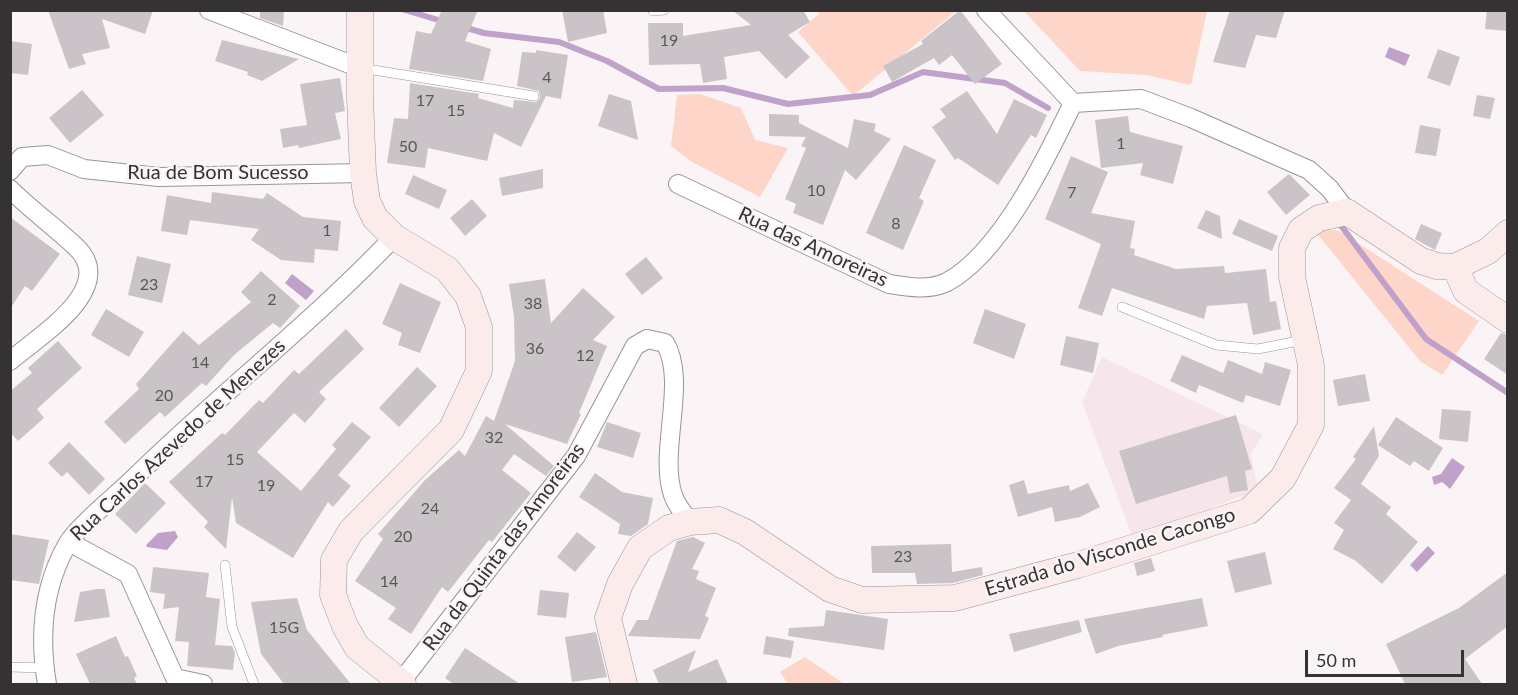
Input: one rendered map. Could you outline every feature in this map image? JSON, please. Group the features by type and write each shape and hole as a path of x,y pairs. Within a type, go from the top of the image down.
{"street":[{"path":"210,10 360,68"},
{"path":"360,10 363,173 371,210 375,218 394,237 447,269 468,296 479,327 479,371 451,430 351,531 334,560 333,595 345,626 357,647 402,683"},
{"path":"986,10 1073,102 1141,99 1191,118 1309,170 1330,189 1347,212 1421,261 1437,266 1455,267 1488,251 1508,233"},
{"name":"Rua das Amoreiras","path":"678,184 889,284 916,289 946,283 980,257 1039,174 1073,102"},
{"name":"Rua de Bom Sucesso","path":"10,171 22,157 48,155 84,169 159,177 363,173"},
{"path":"10,189 38,216 78,248 90,266 89,282 81,300 10,361"},
{"name":"Estrada do Visconde Cacongo","path":"624,684 608,618 620,584 640,548 669,528 690,522 719,520 736,528 830,590 862,600 955,598 1078,565 1249,511 1283,478 1311,425 1311,365 1292,278 1292,248 1301,230 1319,218 1347,212"},
{"name":"Rua Carlos Azevedo de Menezes","path":"46,676 43,632 49,585 69,542 181,432 363,270 394,237"},
{"path":"1455,267 1466,291 1508,320"},
{"name":"Rua da Quinta das Amoreiras","path":"402,683 576,456 635,346 647,339 664,343 673,363 670,482 673,495 690,522"},
{"path":"69,542 128,574 175,678 202,684"}],"lane":[{"path":"653,11 664,10"},
{"path":"360,68 534,96"},
{"path":"1122,307 1216,345 1258,349 1306,339"},
{"path":"225,565 232,627 254,684"},
{"path":"10,667 46,676"}],"shaded area":[{"path":"817,11 956,11 853,96 798,32 819,14"},
{"path":"1024,11 1207,11 1191,85 1146,75 1080,71"},
{"path":"1389,47 1410,55 1405,66 1385,57"},
{"path":"700,94 741,108 755,140 788,148 760,197 692,162 671,146 677,95"},
{"path":"1327,229 1339,231 1479,321 1442,375 1420,361 1315,231"},
{"path":"292,274 314,291 306,300 285,283"},
{"path":"1102,357 1263,434 1251,454 1258,490 1133,538 1082,402"},
{"path":"1452,458 1465,467 1450,489 1442,482 1434,485 1432,477 1441,474"},
{"path":"175,531 178,537 167,550 147,547 146,545 158,533"},
{"path":"1428,546 1435,553 1417,572 1410,565"},
{"path":"805,657 844,684 788,684 780,672"}],"building":[{"path":"48,10 153,10 145,34 102,19 110,48 82,54 86,64 69,69"},
{"path":"260,10 284,10 283,26 260,18"},
{"path":"442,10 478,10 465,41 491,49 483,81 409,69 416,31 431,34"},
{"path":"562,10 603,10 607,33 568,42"},
{"path":"732,10 803,10 810,22 788,35 810,57 786,79 759,51 724,57 727,79 703,83 700,64 649,65 648,23 683,23 683,36 751,25"},
{"path":"960,10 1002,64 975,84 952,55 939,65 934,58 892,82 883,66 923,44 921,41"},
{"path":"1230,10 1285,10 1276,38 1256,35 1245,68 1213,62"},
{"path":"1487,10 1508,10 1508,31 1485,29"},
{"path":"222,40 299,59 262,81 247,75 248,72 215,61"},
{"path":"10,41 32,44 28,75 10,73"},
{"path":"1438,49 1460,57 1450,86 1427,78"},
{"path":"536,50 568,55 561,99 546,96 521,147 494,133 487,161 428,148 425,168 387,163 394,118 408,119 410,83 479,94 478,98 513,108 514,100 536,102 540,98 539,91 517,86 522,52 536,53"},
{"path":"340,78 345,111 335,113 341,139 299,148 298,145 283,148 280,129 307,125 300,84"},
{"path":"82,90 104,115 70,143 49,118"},
{"path":"967,91 997,134 1014,99 1047,115 1036,138 1031,135 998,185 958,158 955,160 932,127 946,117 940,109"},
{"path":"609,94 631,101 638,140 598,126"},
{"path":"1477,95 1495,98 1490,119 1473,116"},
{"path":"769,114 799,115 799,123 848,148 854,119 876,124 874,131 891,139 856,180 845,170 823,225 793,213 796,204 785,199 806,148 801,146 806,137 769,136"},
{"path":"1128,116 1130,132 1183,146 1173,184 1140,175 1143,163 1101,168 1095,120"},
{"path":"1420,125 1441,129 1436,156 1415,153"},
{"path":"904,145 936,160 919,198 924,201 903,250 866,233"},
{"path":"1071,156 1108,172 1091,213 1135,221 1130,248 1135,249 1134,255 1176,269 1224,266 1225,273 1266,269 1270,302 1276,301 1281,329 1253,335 1247,303 1207,306 1204,319 1112,288 1102,316 1078,308 1101,244 1045,219"},
{"path":"543,169 543,188 502,196 499,178"},
{"path":"1289,174 1310,195 1286,215 1267,192"},
{"path":"413,175 447,190 439,209 405,194"},
{"path":"212,192 263,199 267,193 303,217 341,221 338,251 315,249 314,263 281,260 251,240 259,229 190,220 187,235 161,231 167,195 211,203"},
{"path":"472,199 487,216 465,236 450,218"},
{"path":"1206,210 1220,216 1222,239 1197,228"},
{"path":"10,217 60,254 32,291 25,286 10,309"},
{"path":"1239,219 1278,236 1272,251 1232,234"},
{"path":"1421,224 1442,233 1435,250 1415,239"},
{"path":"137,256 171,264 162,303 128,295"},
{"path":"646,257 663,278 642,295 625,274"},
{"path":"261,271 300,306 280,328 273,323 234,355 206,386 202,383 165,417 160,412 125,444 104,422 139,389 136,384 183,331 199,345 251,302 241,292"},
{"path":"545,279 551,323 583,288 615,317 593,340 607,346 567,444 505,424 554,466 546,476 514,454 502,470 531,493 492,542 489,540 448,592 442,587 411,634 388,619 396,608 355,581 383,539 378,534 425,480 459,450 465,456 486,416 494,421 515,361 514,317 509,284"},
{"path":"400,283 441,302 420,353 398,345 402,333 382,324"},
{"path":"106,309 144,332 129,357 91,335"},
{"path":"985,309 1026,324 1014,359 973,343"},
{"path":"346,329 364,349 319,392 326,399 305,423 294,413 257,452 301,491 336,449 332,445 352,422 371,437 338,475 351,486 333,507 328,502 293,558 236,523 232,497 226,549 204,527 208,522 169,482 222,433 225,435 259,400 263,403 294,370 299,374"},
{"path":"1501,333 1508,335 1508,375 1484,359"},
{"path":"1066,336 1099,343 1093,373 1060,365"},
{"path":"58,341 82,368 37,409 44,418 18,441 10,432 10,391 32,373 28,368"},
{"path":"1182,355 1223,373 1228,360 1262,374 1265,362 1291,370 1280,406 1246,395 1243,403 1199,385 1196,393 1170,381"},
{"path":"417,367 437,386 399,427 379,408"},
{"path":"1365,374 1370,401 1338,406 1333,380"},
{"path":"1442,409 1471,411 1468,442 1439,439"},
{"path":"1236,415 1252,469 1245,471 1248,490 1230,493 1227,476 1136,504 1119,451"},
{"path":"1396,417 1443,448 1429,471 1414,461 1410,466 1378,445"},
{"path":"607,422 641,433 633,458 597,447"},
{"path":"1374,426 1379,456 1361,484 1391,507 1386,514 1418,542 1382,584 1356,561 1333,549 1344,530 1334,523 1351,500 1334,488 1356,459 1353,457"},
{"path":"69,442 105,479 89,495 67,472 62,477 48,463"},
{"path":"595,473 622,492 653,498 648,524 631,536 618,534 620,524 579,497"},
{"path":"1024,480 1028,494 1069,485 1070,491 1088,483 1100,507 1080,517 1055,522 1052,507 1018,517 1009,485"},
{"path":"145,483 166,503 136,534 115,514"},
{"path":"577,532 596,547 575,572 557,557"},
{"path":"10,534 49,540 39,584 10,580"},
{"path":"693,537 705,543 692,569 699,571 696,579 716,588 705,616 709,618 700,639 628,636 637,620 648,620 677,541"},
{"path":"951,544 952,572 982,567 983,575 953,583 917,584 915,573 872,573 871,546"},
{"path":"1265,552 1272,584 1235,593 1227,561"},
{"path":"1151,558 1155,571 1137,576 1134,563"},
{"path":"153,567 209,573 206,597 220,599 215,645 232,646 235,653 233,670 187,666 189,642 175,641 179,607 163,609 165,594 150,592"},
{"path":"1508,572 1508,626 1465,659 1482,684 1405,684 1386,644 1459,608"},
{"path":"105,589 110,617 74,622 80,592"},
{"path":"540,590 569,593 566,618 537,615"},
{"path":"297,598 307,630 351,684 284,684 261,654 251,602"},
{"path":"1202,598 1208,626 1118,646 1096,654 1084,619"},
{"path":"826,610 888,619 884,650 788,636 789,628 824,626"},
{"path":"1079,620 1082,632 1014,652 1009,634"},
{"path":"596,632 607,677 572,682 565,637"},
{"path":"116,636 137,676 134,678 137,684 90,684 76,654"},
{"path":"766,636 794,641 791,658 763,654"},
{"path":"465,648 520,684 454,684 445,678"},
{"path":"696,650 688,672 717,659 728,684 659,684 653,670"}],"waterway":[{"path":"405,10 445,22"},
{"path":"463,27 484,33 559,42 607,61 659,89 723,88 788,104 870,95 923,72 1005,83 1048,108"},
{"path":"1339,223 1426,339 1508,393"}]}
